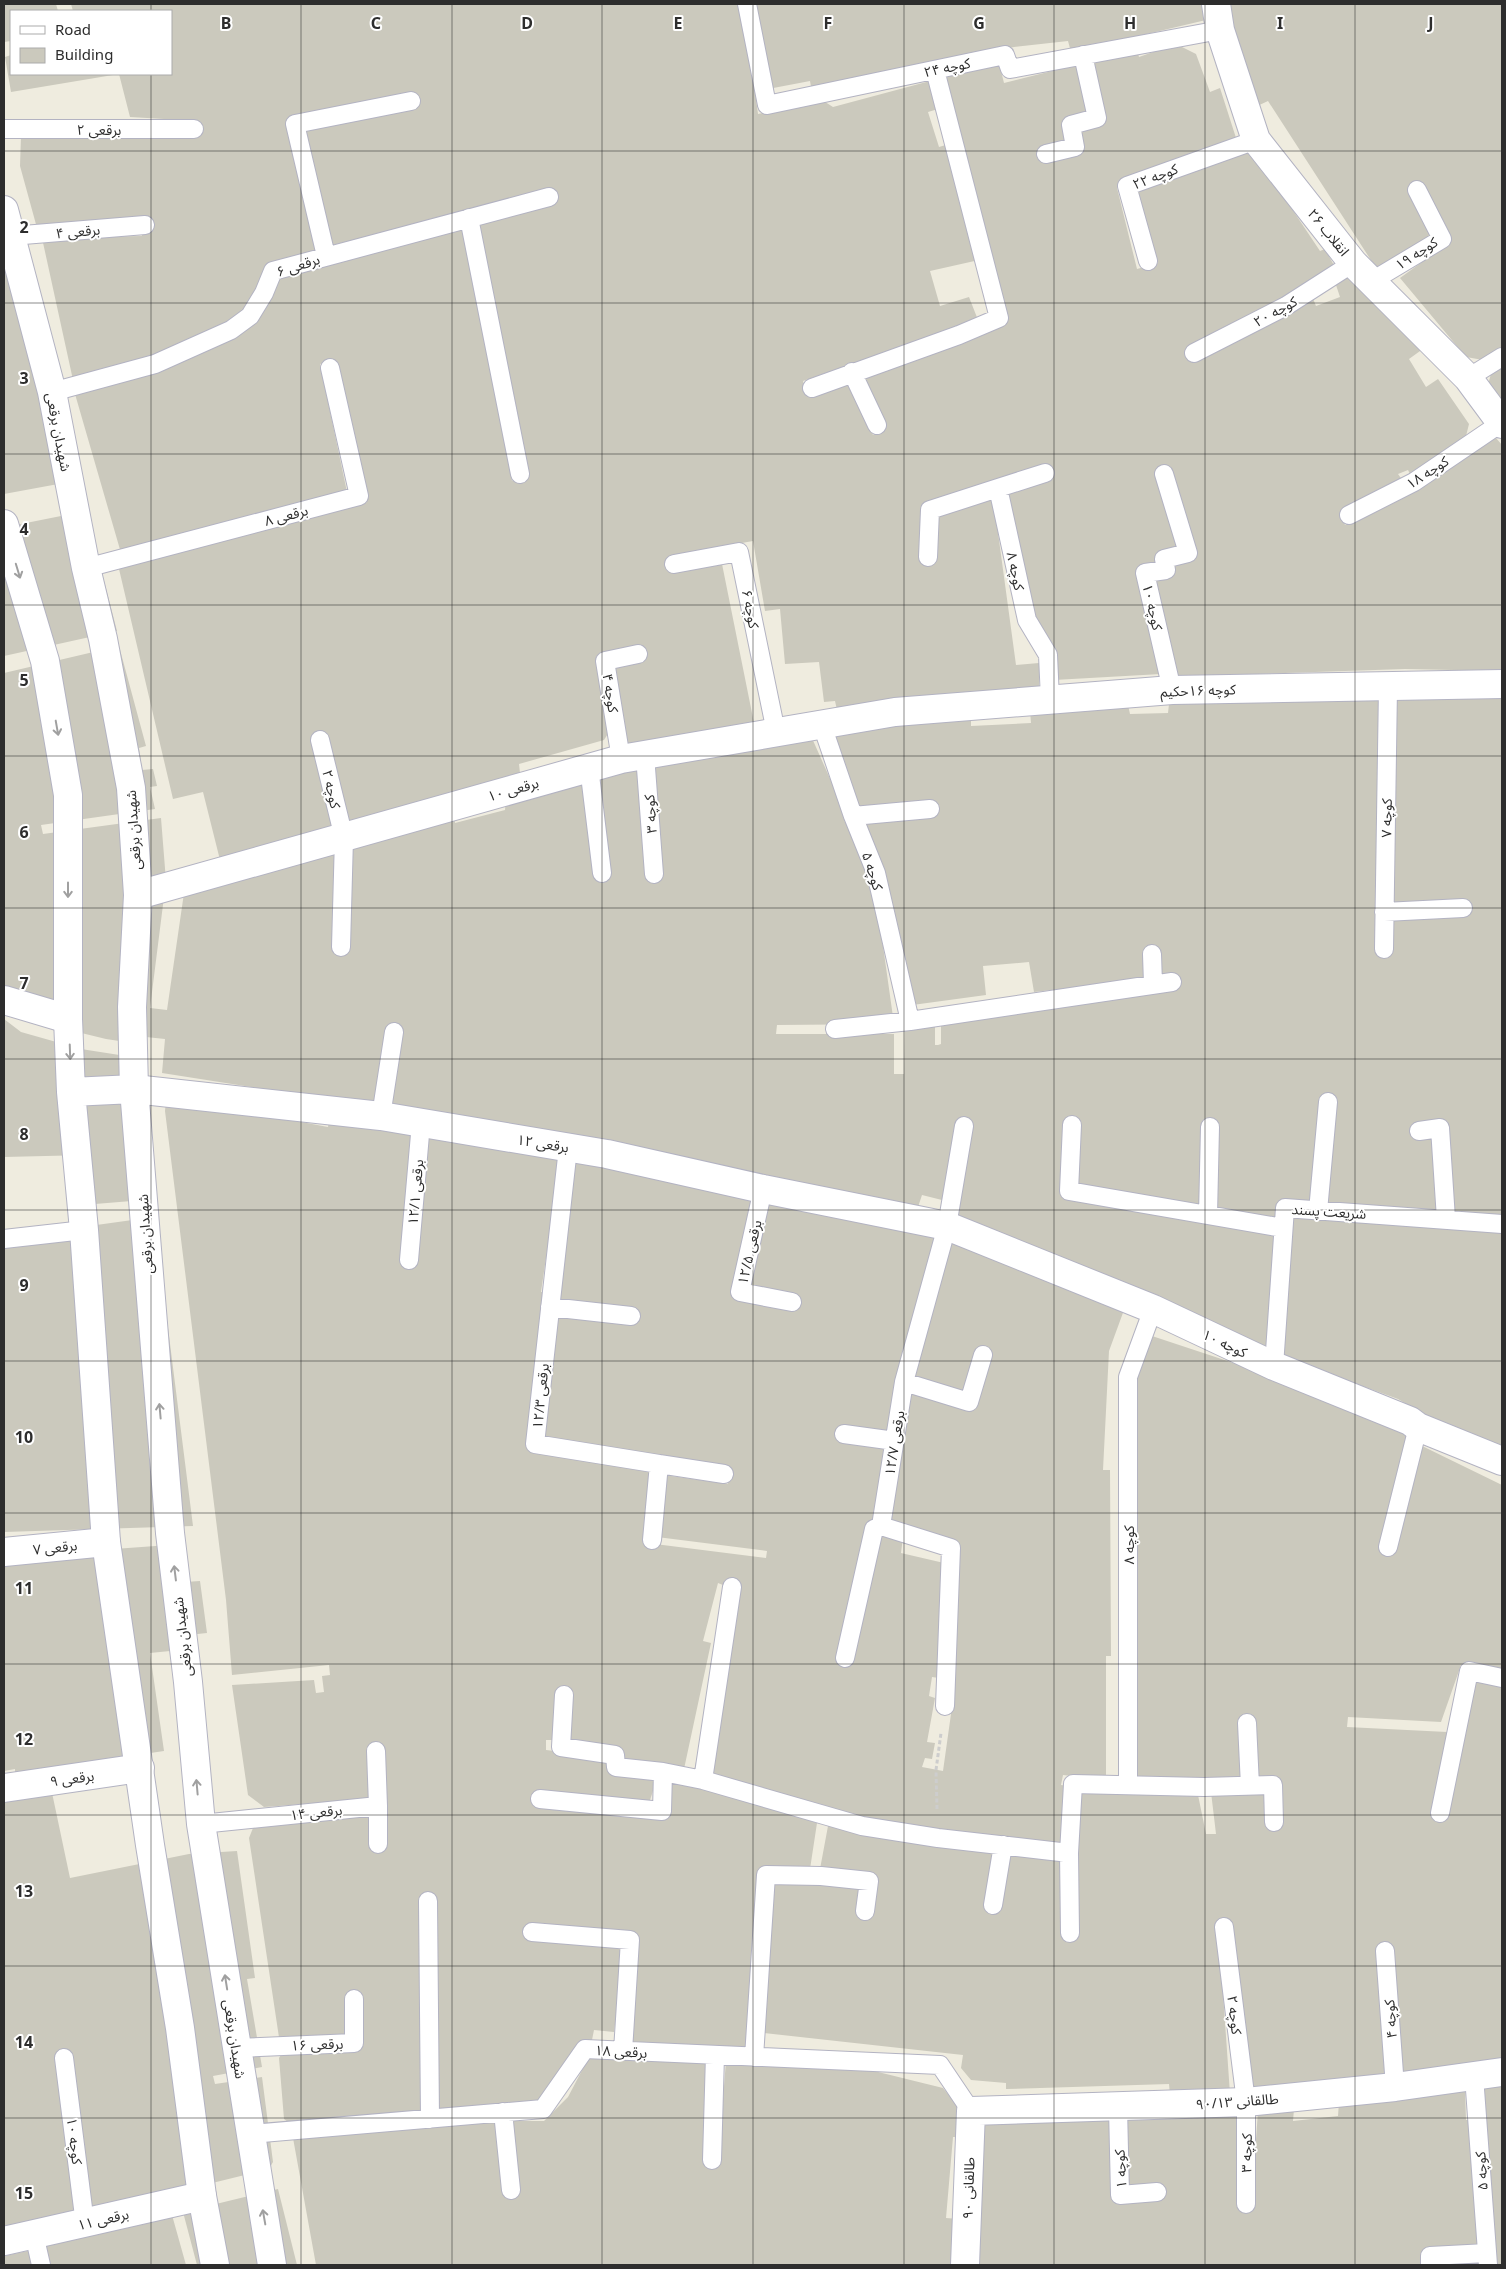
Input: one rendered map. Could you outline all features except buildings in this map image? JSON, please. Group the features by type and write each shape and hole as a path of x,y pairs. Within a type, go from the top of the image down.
{"street":[{"name":"انقلاب ۲۶","path":"1218,17 1256,140 1363,272 1468,378 1502,423"},
{"name":"شهیدان برقعی","path":"4,210 52,392 86,568 103,639 131,788 138,895 132,1006 134,1089 170,1533 188,1682 201,1824 272,2265"},
{"path":"4,524 45,661 68,795 68,1019 71,1092 84,1230 106,1542 150,1845 180,2028 202,2196 215,2265"},
{"name":"کوچه ۱۶حکیم","path":"895,712 1172,690 1502,684"},
{"name":"برقعی ۱۰","path":"138,895 633,756 895,712"},
{"path":"4,1000 68,1019"},
{"name":"برقعی ۱۲","path":"71,1092 134,1089 381,1116 607,1154 763,1189 947,1226"},
{"name":"کوچه ۱۰","path":"947,1226 1153,1309 1274,1366 1410,1421 1418,1427 1502,1461"},
{"name":"برقعی ۷","path":"4,1552 106,1542"},
{"name":"برقعی ۹","path":"4,1788 140,1768"},
{"name":"طالقانی ۹۰/۱۳","path":"970,2111 1246,2102 1395,2087 1502,2072"},
{"name":"طالقانی ۹۰","path":"965,2265 970,2111"},
{"name":"برقعی ۱۱","path":"4,2241 202,2196"}],"lane":[{"name":"کوچه ۲۴","path":"746,4 767,105 1005,55 1010,69 1083,55 1218,17"},
{"path":"1046,154 1076,147 1071,125 1097,118 1083,55"},
{"path":"812,388 959,335 1000,318 935,70"},
{"path":"326,256 295,124 411,101"},
{"name":"برقعی ۲","path":"4,129 194,129"},
{"name":"کوچه ۲۲","path":"1148,261 1127,186 1256,140"},
{"name":"کوچه ۱۹","path":"1363,272 1442,239 1417,190"},
{"name":"برقعی ۶","path":"52,392 155,364 231,330 250,316 264,292 273,271 549,197"},
{"path":"469,218 520,474"},
{"name":"برقعی ۴","path":"11,236 145,225"},
{"name":"کوچه ۲۰","path":"1194,353 1286,306 1363,272"},
{"path":"1468,378 1502,357"},
{"name":"برقعی ۸","path":"86,568 359,496 330,368"},
{"path":"852,372 877,426"},
{"name":"کوچه ۱۸","path":"1349,515 1414,482 1502,423"},
{"path":"928,557 930,510 1045,473"},
{"name":"کوچه ۱۰","path":"1164,474 1188,553 1164,559 1166,570 1146,573 1172,690"},
{"name":"کوچه ۸","path":"998,488 1027,620 1048,654 1050,699"},
{"name":"کوچه ۶","path":"674,564 739,552 776,732"},
{"name":"کوچه ۴","path":"633,756 606,661 638,654"},
{"name":"کوچه ۷","path":"1384,949 1388,687"},
{"name":"کوچه ۵","path":"822,725 852,816 876,873 910,1021"},
{"name":"کوچه ۲","path":"320,740 344,838 341,947"},
{"name":"کوچه ۳","path":"633,756 654,874"},
{"path":"589,767 602,873"},
{"path":"852,816 930,809"},
{"path":"1384,912 1463,908"},
{"path":"1152,954 1153,984"},
{"path":"835,1029 910,1021 1172,982"},
{"path":"381,1116 394,1032"},
{"path":"1318,1211 1328,1102"},
{"name":"برقعی ۱۲/۱","path":"408,1260 421,1123"},
{"path":"1072,1125 1069,1191 1283,1228"},
{"name":"برقعی ۱۲/۷","path":"845,1658 874,1529 880,1526 904,1382 947,1226 964,1126"},
{"path":"1208,1215 1210,1127"},
{"path":"1419,1131 1440,1128 1446,1219"},
{"name":"برقعی ۱۲/۳","path":"568,1148 535,1444 659,1464"},
{"name":"برقعی ۱۲/۵","path":"763,1189 740,1292 792,1302"},
{"name":"شریعت پسند","path":"1274,1366 1285,1208 1502,1224"},
{"path":"4,1239 84,1230"},
{"path":"550,1307 631,1316"},
{"name":"کوچه ۸","path":"1128,1785 1128,1377 1153,1309"},
{"path":"904,1382 969,1402 983,1355"},
{"path":"1388,1546 1418,1427"},
{"path":"844,1434 895,1441"},
{"path":"652,1540 659,1464 724,1474"},
{"path":"880,1526 951,1548 945,1706"},
{"path":"703,1780 732,1587"},
{"path":"1440,1813 1469,1671 1502,1678"},
{"path":"564,1695 561,1746 615,1755 616,1767 663,1772 703,1780 862,1826 938,1838 1069,1853"},
{"path":"1247,1723 1250,1786"},
{"path":"376,1751 378,1844"},
{"path":"540,1799 662,1811 663,1772"},
{"path":"1070,1933 1069,1853 1073,1784 1204,1787 1273,1785 1274,1822"},
{"name":"برقعی ۱۴","path":"201,1824 378,1806"},
{"path":"993,1905 1003,1845"},
{"path":"754,2057 766,1874 869,1880 865,1911"},
{"path":"428,1901 430,2119"},
{"name":"کوچه ۲","path":"1224,1927 1246,2102"},
{"path":"532,1932 630,1940 623,2051"},
{"name":"کوچه ۴","path":"1385,1951 1395,2087"},
{"name":"برقعی ۱۶","path":"236,2048 354,2043 354,1999"},
{"name":"برقعی ۱۸","path":"250,2134 542,2109 585,2049 940,2065 970,2111"},
{"path":"712,2160 716,2055"},
{"name":"کوچه ۱۰","path":"64,2058 85,2224"},
{"name":"کوچه ۵","path":"1474,2076 1487,2259"},
{"name":"کوچه ۳","path":"1246,2102 1246,2204"},
{"name":"کوچه ۱","path":"1118,2107 1120,2195 1157,2192"},
{"path":"503,2112 511,2190"},
{"path":"34,2234 41,2265"},
{"path":"1430,2265 1430,2256 1487,2259"}],"path":[{"path":"938,1838 936,1770 945,1706"}]}
